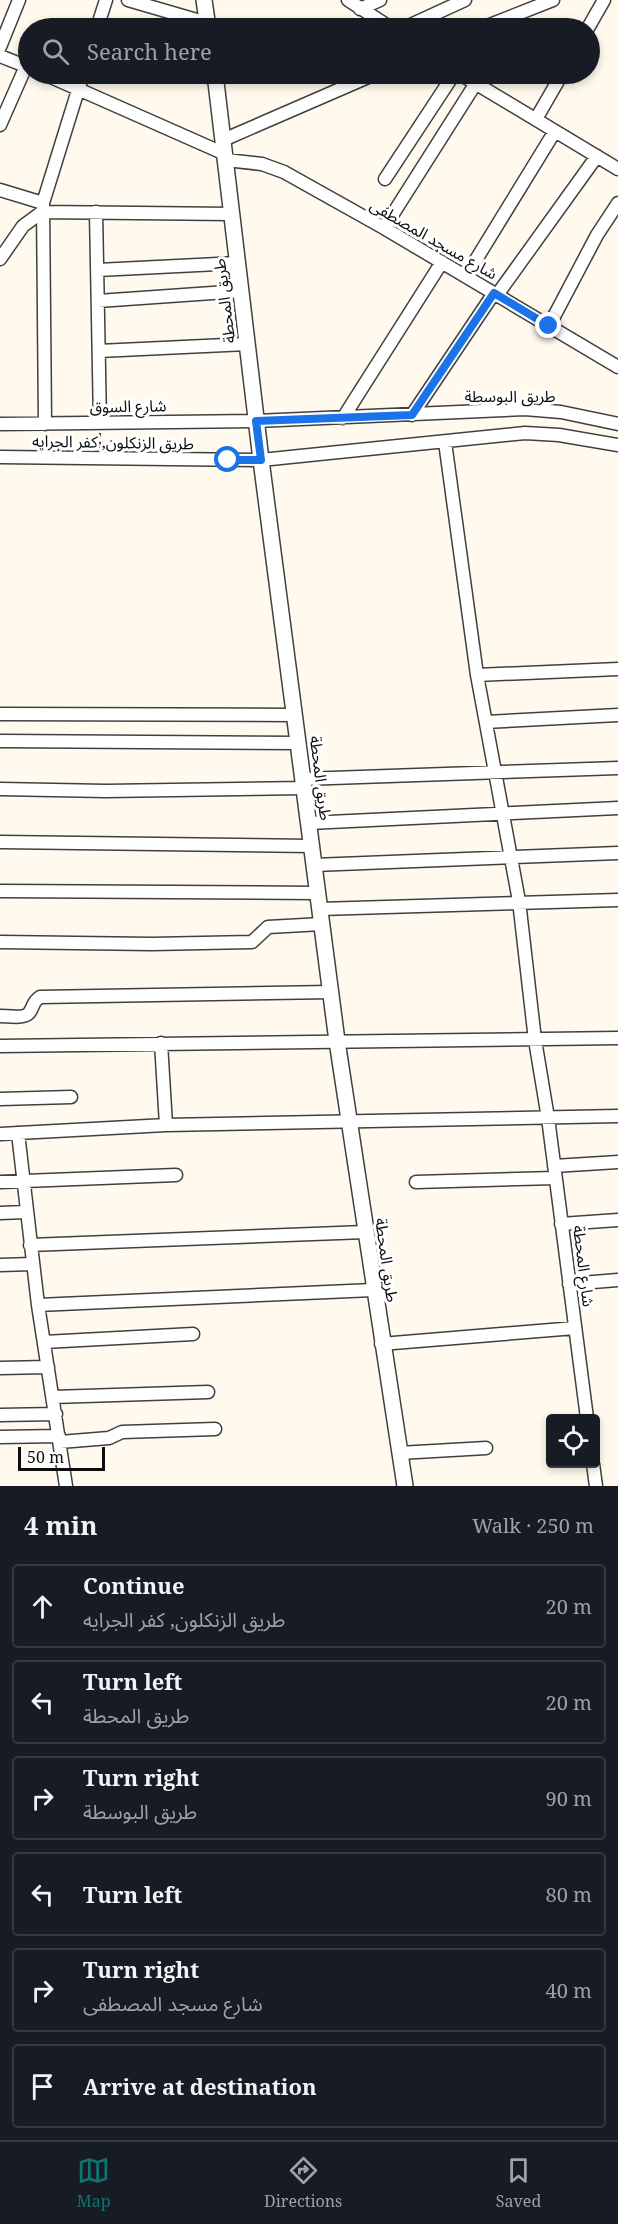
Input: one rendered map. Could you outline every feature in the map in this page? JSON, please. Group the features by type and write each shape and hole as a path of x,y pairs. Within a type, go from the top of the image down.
{"street":[{"path":"0,47 19,0"},
{"path":"100,18 106,0"},
{"path":"128,0 183,18"},
{"path":"204,0 207,18"},
{"path":"348,0 375,18"},
{"path":"360,9 380,0"},
{"path":"426,18 465,0"},
{"path":"507,18 553,0"},
{"path":"594,18 604,0"},
{"path":"0,56 18,63"},
{"path":"0,124 19,84"},
{"name":"شارع مسجد المصطفى","path":"71,84 224,151 278,169 384,228 618,367"},
{"path":"45,424 43,207 80,84"},
{"name":"طريق المحطة","path":"216,84 258,440 337,1041 381,1344 405,1486"},
{"path":"224,151 355,84"},
{"path":"385,178 447,84"},
{"path":"384,228 475,84"},
{"path":"478,84 618,168"},
{"path":"536,119 556,84"},
{"path":"466,276 555,131"},
{"path":"412,415 496,294 597,156"},
{"path":"0,190 43,207 96,212 232,214"},
{"path":"549,326 597,235 618,203"},
{"path":"0,259 23,226 43,207"},
{"path":"96,212 99,423"},
{"path":"343,418 442,262"},
{"path":"98,270 238,263"},
{"path":"98,301 241,291"},
{"path":"99,351 247,344"},
{"name":"طريق البوسطة","path":"258,440 343,418 540,410 618,424"},
{"name":"شارع السوق","path":"0,424 99,423 258,440"},
{"path":"258,440 445,442 542,433 618,445"},
{"name":"طريق الزنكلون, كفر الجرايه","path":"0,457 100,460 258,440"},
{"name":"شارع المحطة","path":"445,442 477,675 519,901 535,1040 548,1118 586,1414"},
{"path":"477,675 618,669"},
{"path":"0,714 295,715"},
{"path":"486,722 618,715"},
{"path":"0,741 298,743"},
{"path":"0,789 106,791 304,784 494,771 618,768"},
{"path":"309,823 618,807"},
{"path":"0,842 312,846"},
{"path":"314,865 618,853"},
{"path":"0,891 318,893"},
{"path":"0,942 152,945 252,942 268,927 321,917 519,901 618,900"},
{"path":"0,1016 25,1016 30,1012 33,1002 40,997 331,992"},
{"path":"0,1046 618,1038"},
{"path":"161,1043 166,1125"},
{"path":"0,1099 71,1097"},
{"path":"0,1134 166,1125 618,1116"},
{"path":"18,1133 32,1264 66,1486"},
{"path":"416,1182 555,1172 618,1162"},
{"path":"0,1182 176,1176"},
{"path":"0,1212 26,1212"},
{"path":"561,1224 618,1220"},
{"path":"30,1245 365,1232"},
{"path":"0,1264 32,1264"},
{"path":"569,1284 618,1280"},
{"path":"38,1305 373,1290"},
{"path":"381,1344 575,1328"},
{"path":"44,1342 193,1334"},
{"path":"0,1368 48,1367"},
{"path":"53,1398 208,1392"},
{"path":"0,1415 56,1414"},
{"path":"0,1437 109,1438 122,1432 214,1429"},
{"path":"399,1453 486,1448"},
{"path":"594,1468 596,1486"}],"path":[{"path":"99,423 100,460"}],"route":[{"path":"228,460 261,460 256,421 412,415 494,293 549,326"}]}
